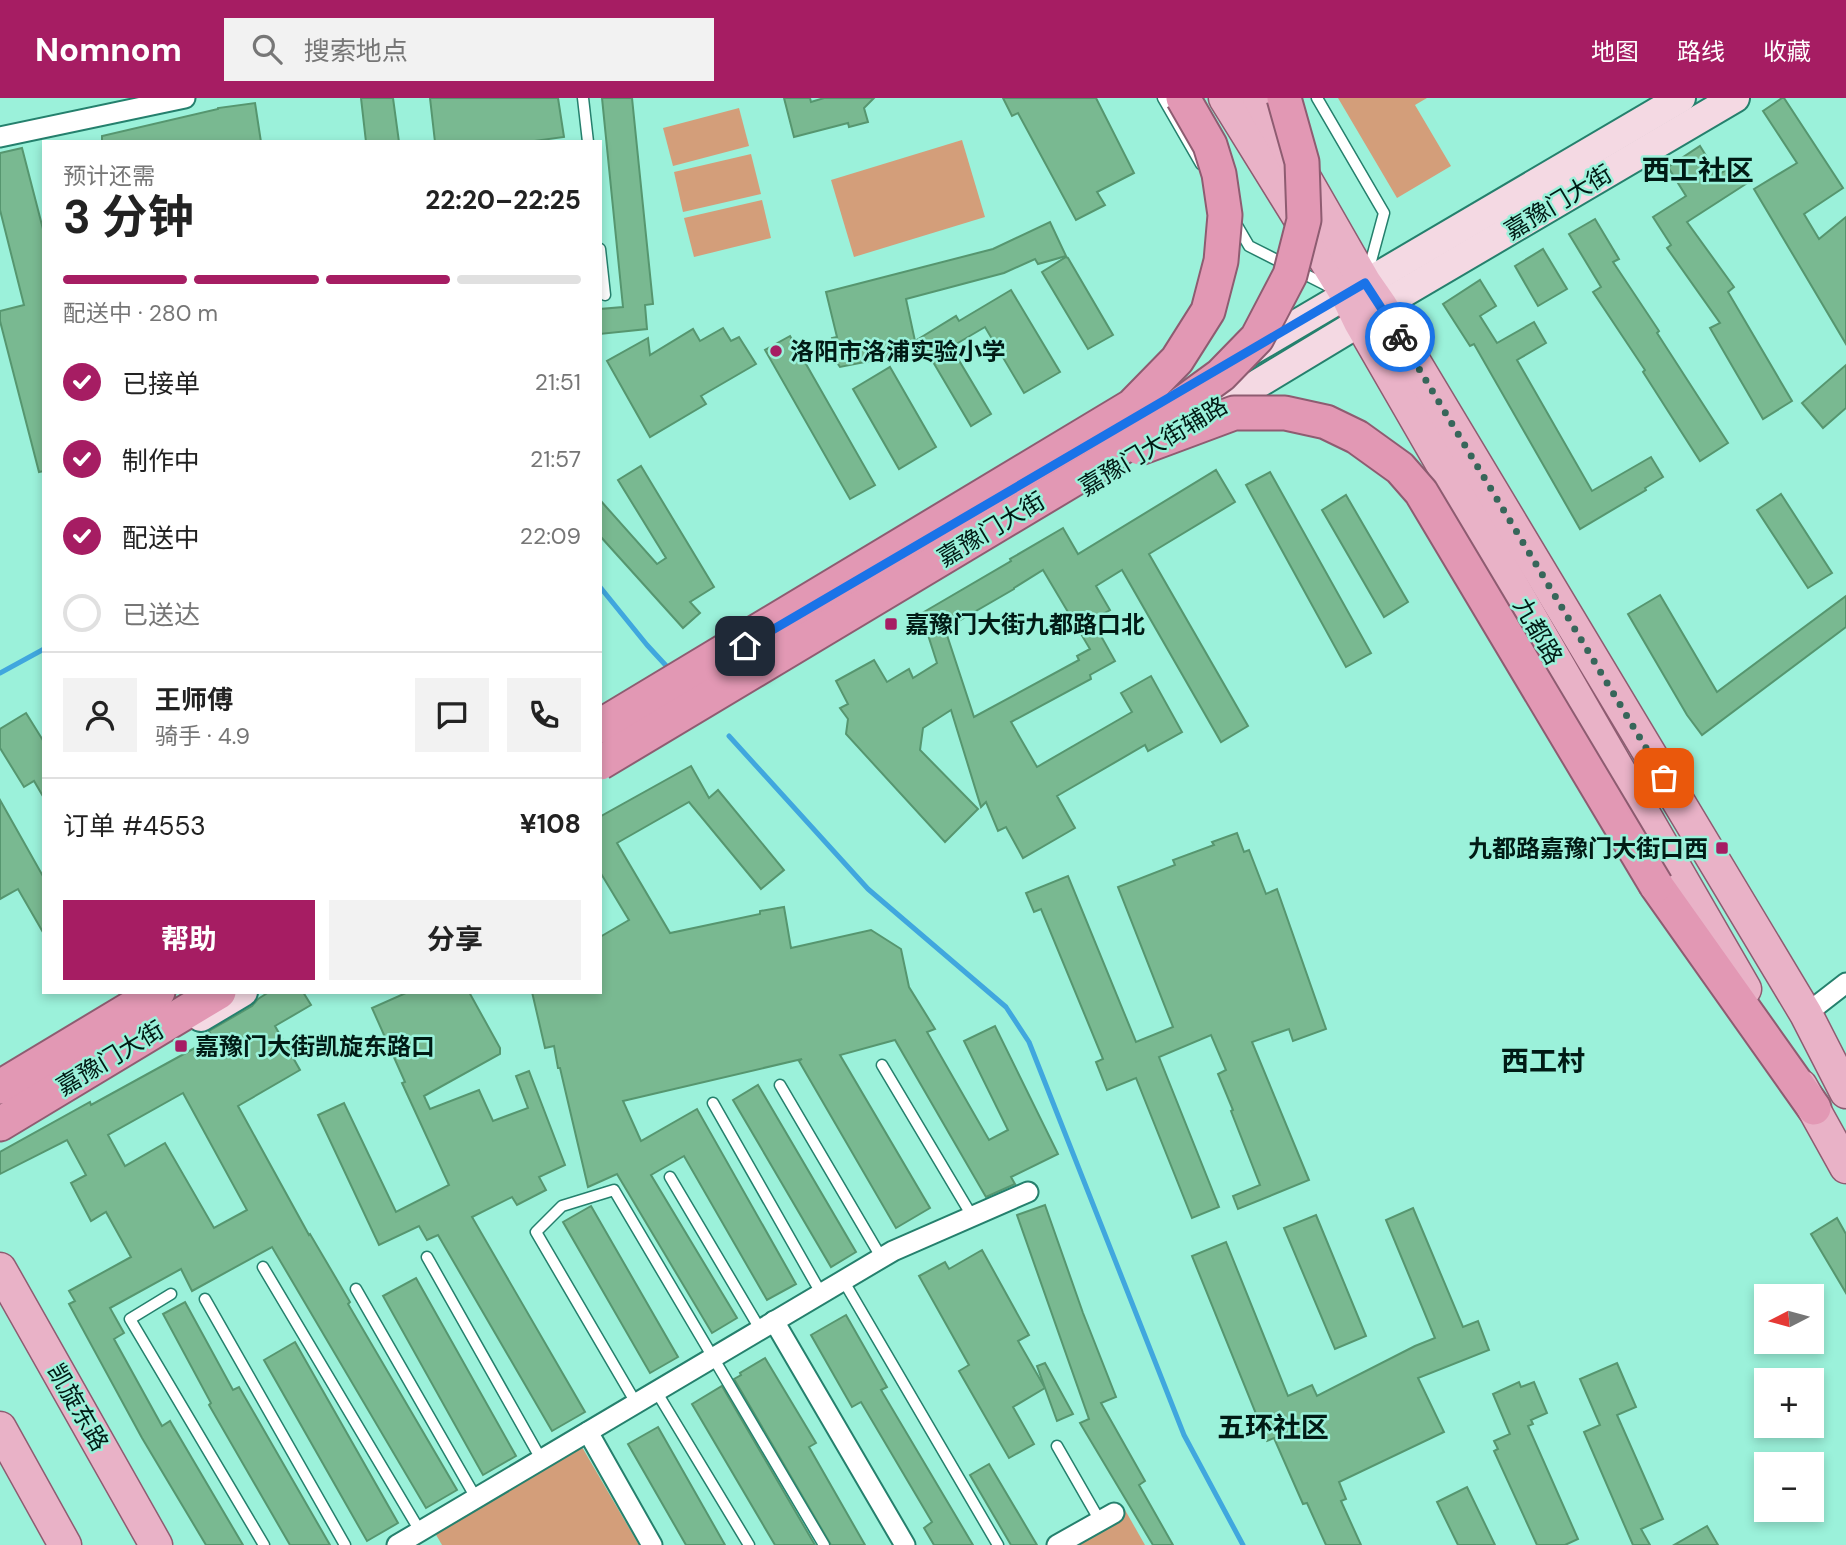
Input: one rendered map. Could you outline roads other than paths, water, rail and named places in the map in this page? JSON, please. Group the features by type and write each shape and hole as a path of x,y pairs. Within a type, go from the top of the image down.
{"highway":[{"name":"嘉豫门大街","path":"602,727 1132,406 1177,360 1208,311 1221,261 1225,215 1219,174 1210,145 1184,98"},
{"name":"嘉豫门大街","path":"602,762 1099,464 1222,375 1257,338 1290,275 1304,220 1302,162 1284,98"},
{"path":"1099,464 1234,412 1285,413 1326,422 1357,437 1400,468 1421,492 1656,885 1814,1108"},
{"name":"嘉豫门大街","path":"0,1087 155,994"},
{"name":"嘉豫门大街","path":"0,1124 216,994"}],"main road":[{"name":"九都路","path":"1225,98 1363,302 1806,1014 1846,1092"},
{"name":"九都路","path":"1259,98 1363,302 1846,1167"},
{"name":"嘉豫门大街","path":"1363,302 1682,98"},
{"name":"嘉豫门大街","path":"1363,302 1735,98"},
{"name":"嘉豫门大街辅路","path":"602,727 1363,302"},
{"name":"嘉豫门大街辅路","path":"602,777 1363,302"},
{"path":"0,1076 148,994"},
{"path":"0,1137 240,994"},
{"name":"凯旋东路","path":"0,1269 156,1545"},
{"path":"0,1427 65,1545"}],"street":[{"path":"0,137 185,98"},
{"path":"1806,1014 1846,983"},
{"path":"397,1545 424,1538 476,1498 881,1257 1028,1192"},
{"path":"767,1325 905,1545"},
{"path":"587,1432 652,1545"},
{"path":"1057,1545 1107,1517"}],"lane":[{"path":"583,98 588,140"},
{"path":"1163,98 1248,246 1363,302 1384,213 1317,98"},
{"path":"602,267 605,295"},
{"path":"882,1065 972,1216"},
{"path":"780,1085 881,1257"},
{"path":"713,1103 821,1293"},
{"path":"670,1177 767,1325"},
{"path":"636,1403 536,1232 562,1206 614,1190 824,1545"},
{"path":"427,1257 541,1460"},
{"path":"263,1267 424,1538"},
{"path":"843,1280 998,1545"},
{"path":"356,1289 476,1498"},
{"path":"171,1294 130,1319 264,1545"},
{"path":"205,1299 345,1545"},
{"path":"656,1391 749,1545"},
{"path":"1057,1446 1107,1517"}],"waterway":[{"path":"602,589 671,671"},
{"path":"0,673 42,650"},
{"path":"729,736 868,889 1006,1007 1029,1042 1184,1435 1243,1545"}],"place":[{"name":"洛阳市洛浦实验小学","path":"776,351"},
{"name":"嘉豫门大街九都路口北","path":"891,624"},
{"name":"九都路嘉豫门大街口西","path":"1722,848"},
{"name":"嘉豫门大街凯旋东路口","path":"181,1046"}],"district":[{"name":"西工社区","path":"1698,170"},
{"name":"西工村","path":"1543,1061"},
{"name":"五环社区","path":"1273,1427"}]}
